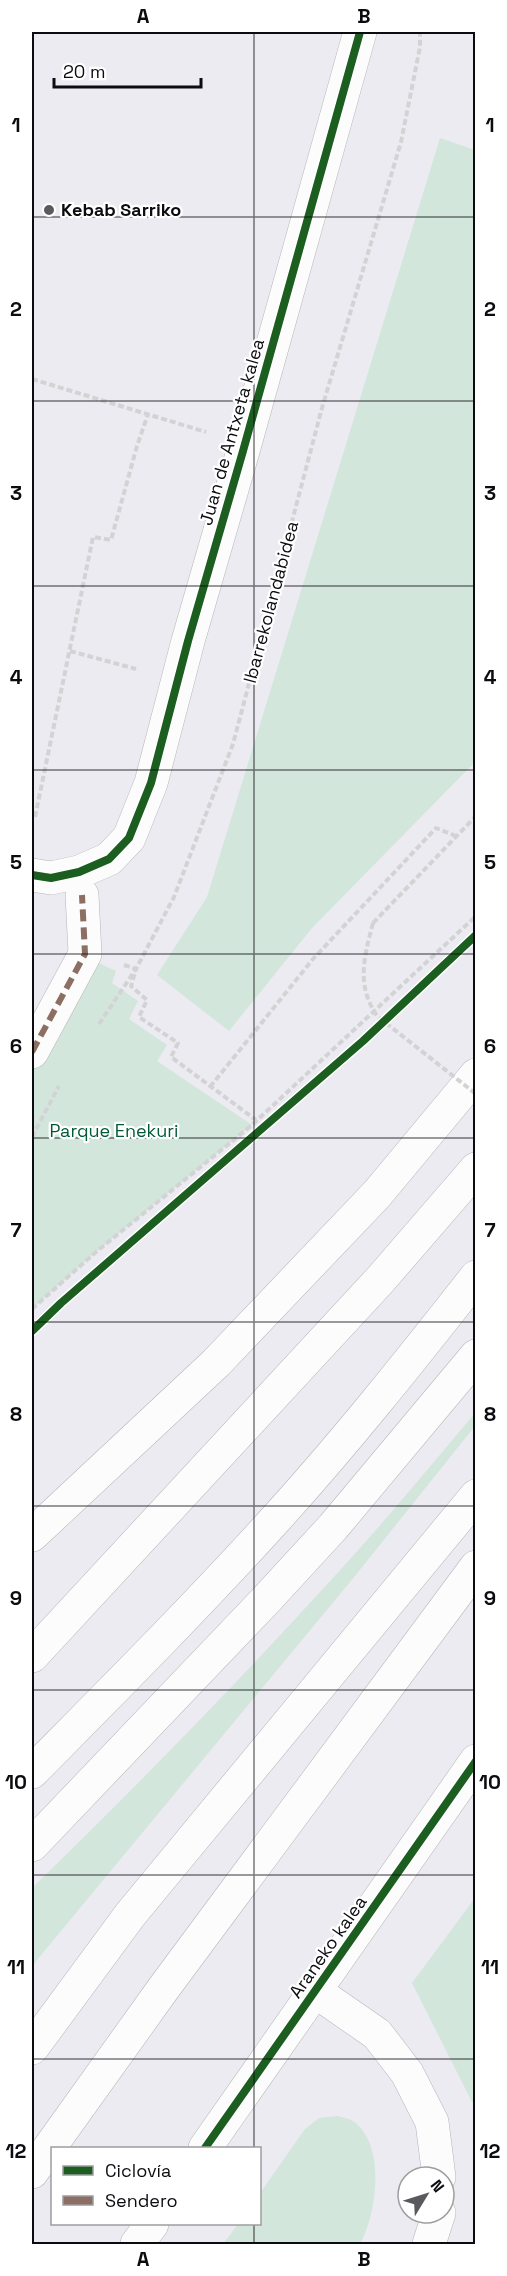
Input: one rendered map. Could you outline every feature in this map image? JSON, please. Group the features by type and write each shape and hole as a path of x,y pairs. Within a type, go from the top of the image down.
{"main road":[{"name":"Juan de Antxeta kalea","path":"32,875 51,878 79,872 109,860 129,838 151,783 188,641 360,32"},
{"path":"32,1052 85,954 82,895"},
{"path":"32,1535 216,1363 377,1194 476,1075"},
{"path":"32,1656 380,1280 476,1169"},
{"path":"32,1772 185,1617 274,1521 403,1369 476,1277"},
{"path":"32,1845 318,1543 476,1356"},
{"path":"32,2048 130,1915 476,1496"},
{"path":"32,2172 163,1989 476,1567"},
{"name":"Araneko kalea","path":"206,2147 476,1761"},
{"path":"315,1991 377,2034 407,2073 432,2122 438,2165"},
{"path":"137,2244 151,2225"},
{"path":"429,2244 435,2225"}],"path":[{"path":"32,379 212,433"},
{"path":"35,816 93,537 111,540 148,414"},
{"path":"70,651 146,672"},
{"path":"476,816 373,923 365,955 363,984 369,1004 377,1016 476,1094"},
{"path":"210,1087 313,959 436,828 456,836"},
{"path":"32,1309 96,1252 256,1120 476,916"},
{"path":"85,954 136,969 131,986 147,1000 139,1017 178,1043 171,1057 256,1120"},
{"path":"380,1025 389,1017"},
{"path":"32,1137 63,1078"}],"green space":[{"path":"440,138 475,150 475,762 312,928 229,1031 157,975 207,897"},
{"name":"Parque Enekuri","path":"92,960 116,971 112,983 138,1001 129,1019 167,1045 157,1061 252,1125 96,1252 32,1309 32,1073"},
{"path":"475,1413 475,1426 355,1576 32,1966 32,1888 240,1678 375,1531"},
{"path":"475,1898 475,2104 412,1983"},
{"path":"338,2116 351,2120 362,2130 370,2144 374,2161 374,2197 371,2215 360,2244 223,2244 237,2225 261,2225 261,2192 305,2129 319,2118"}],"marked path":[{"path":"32,1052 85,954 82,895"}],"cycle path":[{"path":"32,875 51,878 79,872 109,859 129,838 151,783 188,641 360,32"},
{"path":"32,1331 61,1303 363,1041 476,935"},
{"path":"206,2147 476,1761"}],"place":[{"name":"Kebab Sarriko","path":"49,210"}]}
